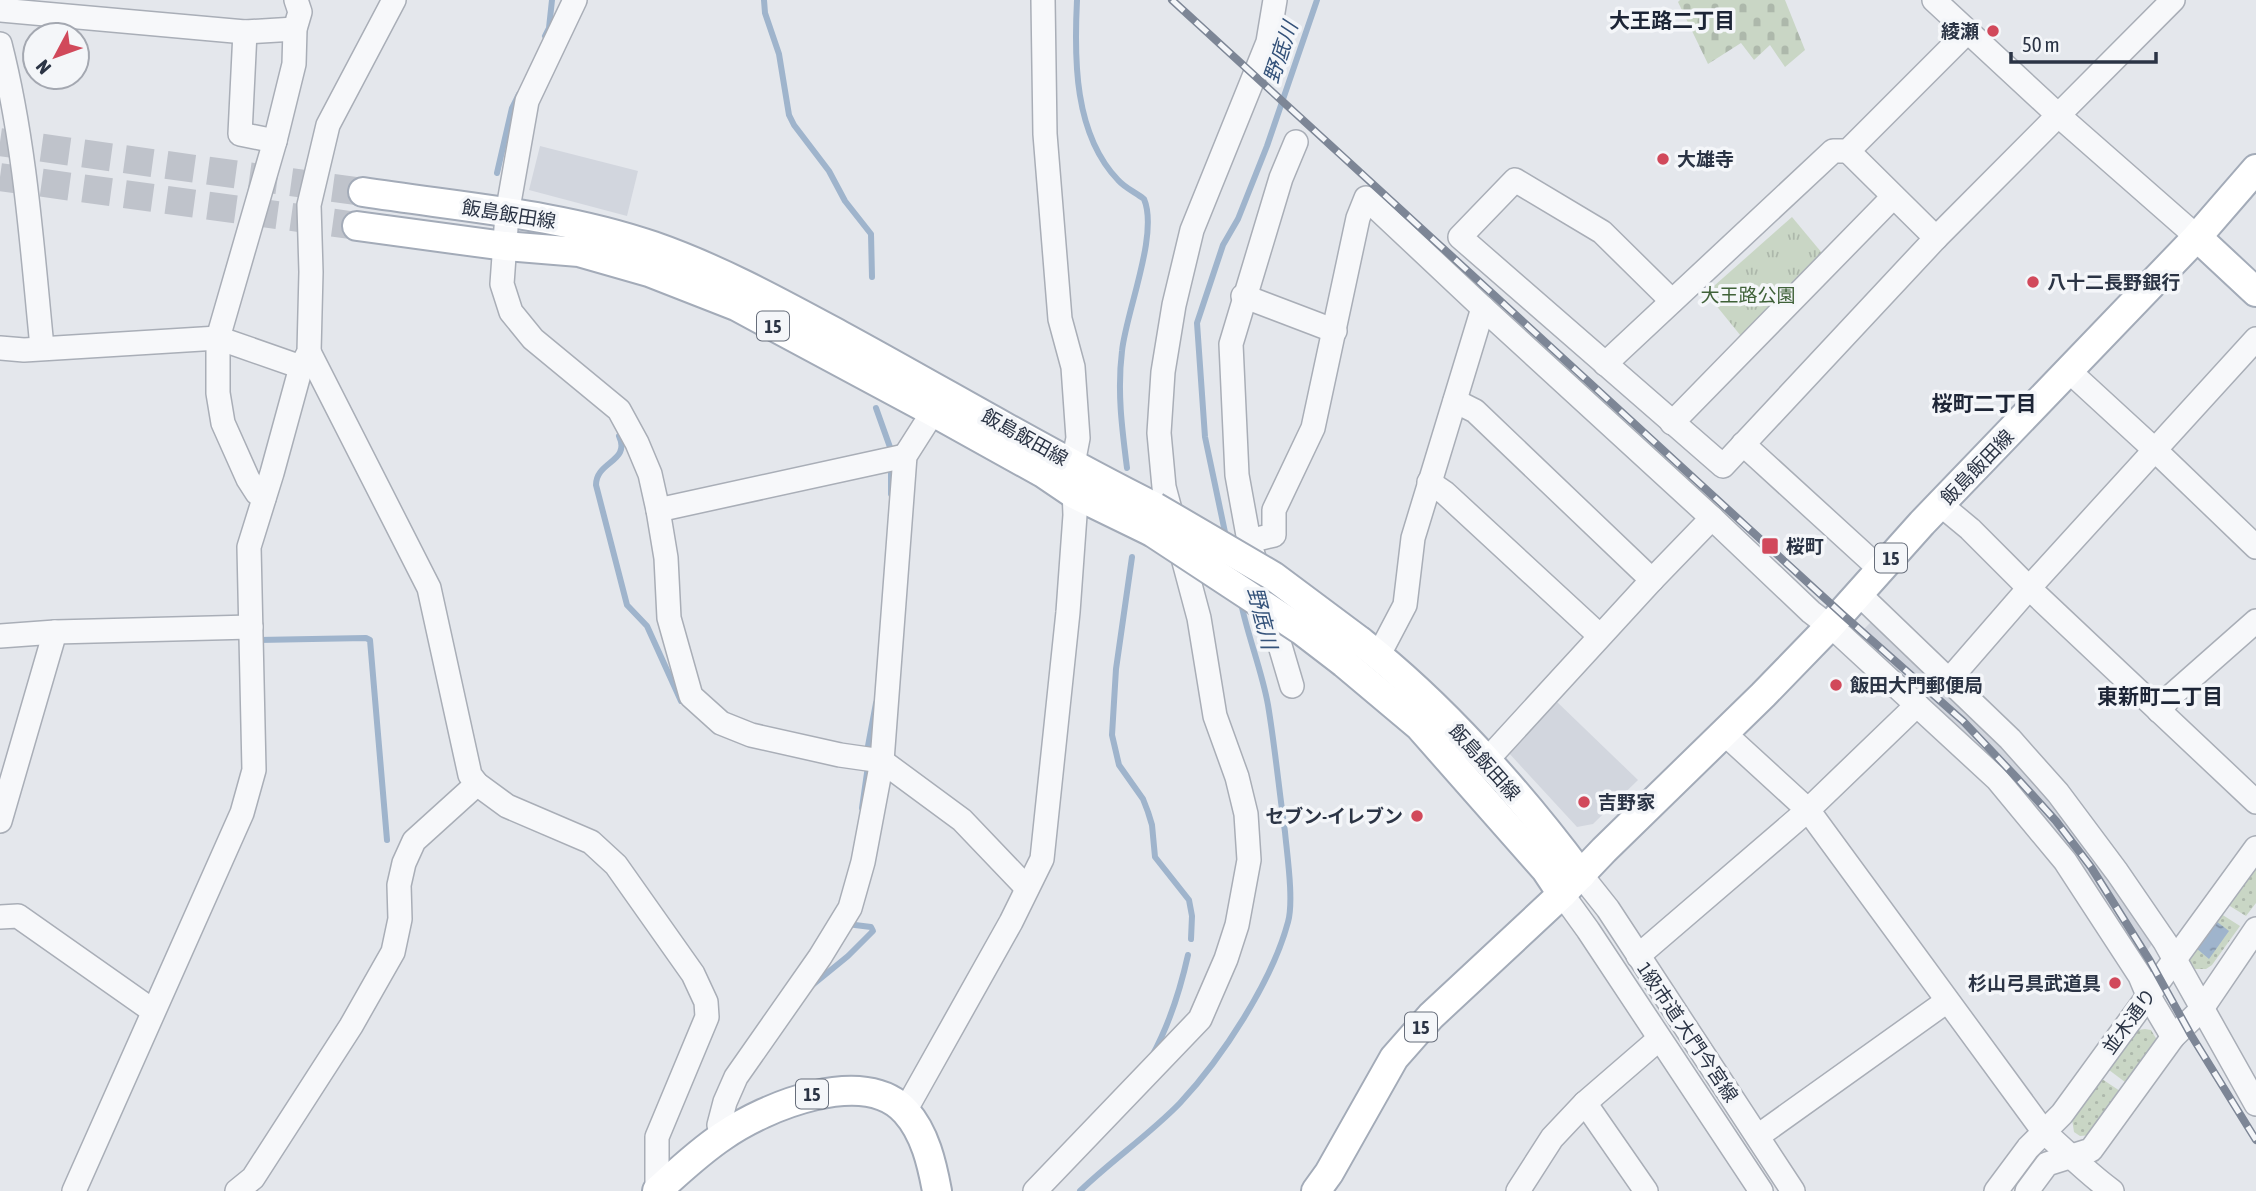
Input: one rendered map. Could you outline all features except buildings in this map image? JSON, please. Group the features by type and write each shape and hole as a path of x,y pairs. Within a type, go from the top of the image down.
{"main road":[{"name":"飯島飯田線","path":"1318,1191 1394,1058 1431,1016 1725,734 2197,237 2256,169"},
{"name":"飯島飯田線","path":"363,192 586,226 651,246 726,275 920,378 1073,464 1102,481 1301,630 1360,652 1433,705 1516,794 1571,884"},
{"name":"飯島飯田線","path":"357,226 505,246 579,252 649,272 736,306 1043,473 1074,494 1154,520"},
{"path":"2197,237 2256,292"},
{"name":"飯島飯田線","path":"1360,652 1419,726 1546,870 1571,884"},
{"name":"15","path":"657,1191 680,1180 722,1136 761,1112 813,1094 871,1092 890,1100 905,1111 919,1132 933,1166 937,1191"}],"street":[{"path":"264,498 257,493 248,479 223,422 218,393 218,338 275,141 294,64 295,29 300,12 296,0"},
{"path":"75,1191 242,813 254,770 249,547 305,360 311,272 309,205 328,125 394,0"},
{"path":"575,0 527,101 508,214 502,284 511,312 533,339 619,410 637,443 650,474 658,510 666,558 669,618 691,696 721,723 751,735 840,755 882,761 962,820 1027,888"},
{"path":"905,1111 958,1020 1042,859 1068,612 1075,515 1073,464 1078,438 1073,367 1060,319 1045,134 1043,0"},
{"path":"1035,1191 1200,1019 1226,959 1237,925 1250,860 1246,814 1237,777 1215,716 1199,618 1164,487 1159,433 1163,372 1174,305 1192,230 1268,42 1275,0"},
{"path":"1935,0 2058,115 2197,237"},
{"path":"1672,300 1602,232 1515,180 1460,237 1723,467 1937,238 2174,0"},
{"path":"0,10 245,32 295,29"},
{"path":"245,32 240,134 275,141"},
{"path":"1605,364 1833,151 1848,151 1967,32"},
{"path":"0,44 16,128 42,347"},
{"path":"1292,686 1249,541 1237,475 1231,344 1243,296 1281,177 1296,142"},
{"path":"1848,151 1937,238"},
{"path":"1672,423 1893,197"},
{"path":"1249,541 1274,536 1274,510 1314,428 1358,218 1366,198 1997,779 2065,861 2140,976 2173,1037"},
{"path":"1243,296 1335,331"},
{"path":"1360,652 1384,645 1405,605 1413,538 1483,308"},
{"path":"0,348 24,350 218,338 305,360 429,588 470,775 477,784 507,806 591,842 616,865 693,974 706,1002 707,1017 657,1137 657,1191"},
{"path":"1949,680 2029,588 2256,339"},
{"path":"2069,371 2256,547"},
{"path":"1455,401 1475,411 1652,580"},
{"path":"722,1136 719,1125 736,1077 820,957 850,908 863,862 882,761 905,457 933,412"},
{"path":"1743,444 1881,569"},
{"path":"658,510 905,457"},
{"path":"1429,482 1445,493 1600,636"},
{"path":"1941,505 1970,529 2256,802"},
{"path":"1486,761 1712,518"},
{"path":"1859,594 2010,739 2058,793 2165,942 2256,1104"},
{"path":"2159,711 2171,696 2256,621"},
{"path":"0,636 251,627"},
{"path":"0,821 55,632"},
{"path":"1639,956 1808,810 1917,705"},
{"path":"1725,734 1808,810 2044,1132 2087,1173 2112,1191"},
{"path":"237,1191 253,1178 351,1026 393,952 400,919 399,886 404,863 414,841 477,784"},
{"name":"並木通り","path":"1996,1191 2028,1148 2062,1114 2256,848"},
{"path":"1571,884 1588,930 1761,1191"},
{"name":"1級市道 大門今宮線","path":"1571,884 1608,909 1793,1191"},
{"path":"0,917 18,916 153,1011"},
{"path":"2027,1191 2047,1164 2091,1150 2173,1037 2201,1010 2256,929"},
{"path":"1758,1136 1947,1001"},
{"path":"1518,1191 1552,1138 1585,1103 1659,1039"},
{"path":"1585,1103 1646,1191"}],"shaded area":[{"path":"540,146 638,171 627,216 529,190"},
{"path":"1872,621 1975,717 2053,798 2153,943 2139,961 2086,875 1855,638"},
{"path":"1555,700 1638,780 1593,824 1577,827 1507,751"}],"green space":[{"path":"1785,0 1805,50 1785,67 1770,45 1754,60 1741,43 1708,64 1678,2"},
{"name":"大王路公園","path":"1792,217 1827,259 1745,341 1706,293"},
{"path":"2256,861 2256,903 2246,916 2225,903"},
{"path":"2218,912 2240,926 2212,965 2206,969 2195,969 2188,959"},
{"path":"2138,1030 2151,1030 2157,1040 2129,1085 2109,1070"},
{"path":"2102,1079 2123,1093 2091,1135 2080,1136 2074,1132 2072,1119"}],"water":[{"path":"2216,921 2229,931 2209,959 2196,948"}],"waterway":[{"path":"545,36 549,28 552,0"},
{"path":"764,0 765,13 779,54 789,115 829,171 845,201 871,234 872,277"},
{"path":"1077,0 1077,71 1085,118 1103,161 1121,183 1144,199 1148,214 1145,252 1122,351 1121,410 1127,468"},
{"name":"野底川","path":"1226,537 1205,437 1197,323 1223,245 1238,219 1267,146 1317,0"},
{"path":"497,173 512,108 519,94"},
{"path":"876,408 891,450"},
{"path":"619,436 620,451 601,471 596,485 627,605 647,626 681,701"},
{"path":"891,472 891,494"},
{"path":"1132,557 1116,669 1112,735 1119,765 1143,799 1148,812 1155,857 1189,900 1192,916 1191,939"},
{"name":"野底川","path":"1080,1191 1168,1115 1196,1085 1228,1042 1258,994 1288,922 1290,902 1285,832 1268,705 1241,603"},
{"path":"258,640 370,640 387,840"},
{"path":"868,746 876,703"},
{"path":"862,808 868,766"},
{"path":"810,987 873,931 871,927 847,924"},
{"path":"1152,1056 1174,1007 1188,955"}],"tunnel":[{"path":"0,142 363,192"},
{"path":"0,177 357,226"}],"railway":[{"path":"1172,0 1842,614 1963,721 2056,821 2091,867 2256,1140"}],"place":[{"name":"綾瀬","path":"1993,31"},
{"name":"大雄寺","path":"1663,159"},
{"name":"八十二長野銀行","path":"2033,282"},
{"name":"桜町","path":"1770,546"},
{"name":"飯田大門郵便局","path":"1836,685"},
{"name":"吉野家","path":"1584,802"},
{"name":"セブン-イレブン","path":"1417,816"},
{"name":"杉山弓具武道具","path":"2115,983"}],"district":[{"name":"大王路二丁目","path":"1672,20"},
{"name":"桜町二丁目","path":"1984,403"},
{"name":"東新町二丁目","path":"2160,696"}]}
